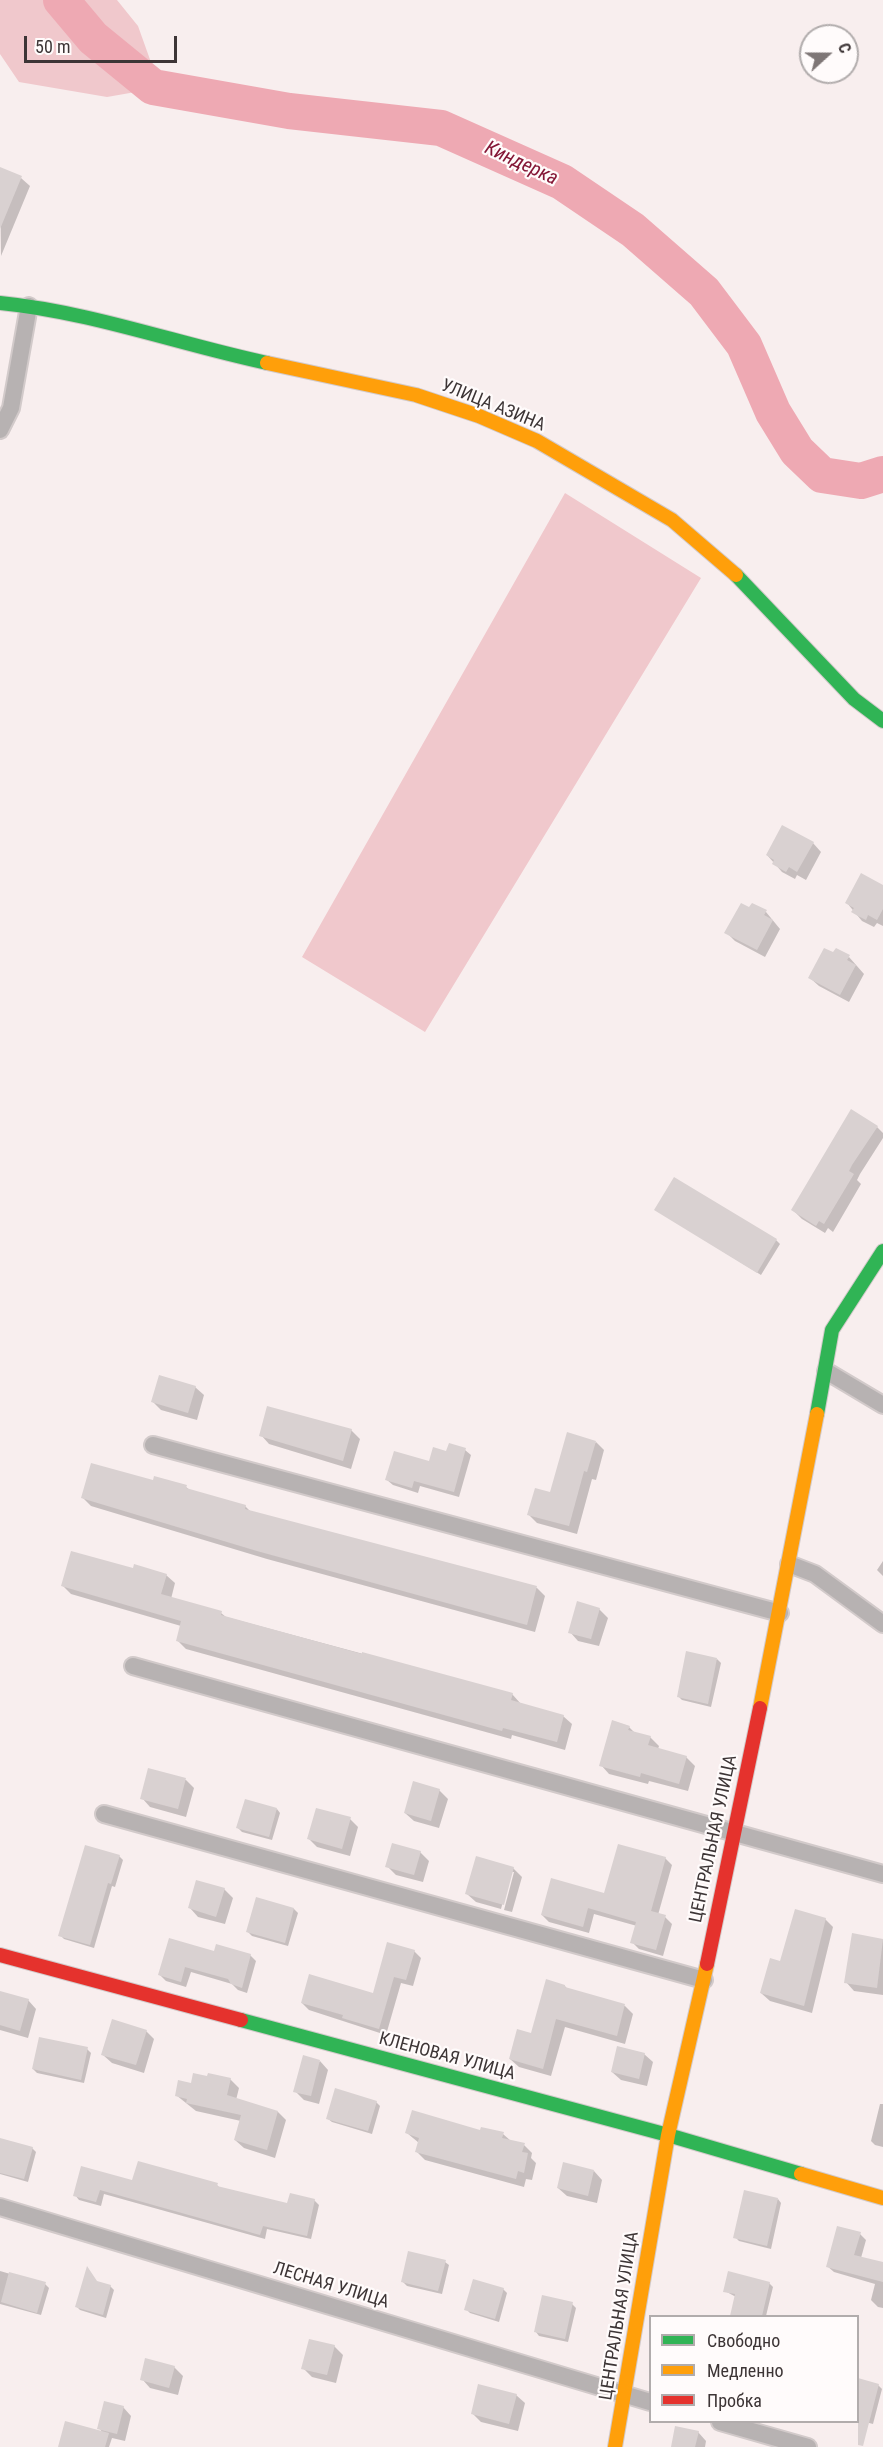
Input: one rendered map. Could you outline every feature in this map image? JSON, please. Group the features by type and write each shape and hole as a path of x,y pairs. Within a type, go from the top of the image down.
{"street":[{"name":"УЛИЦА АЗИНА","path":"0,303 29,306 113,324 209,351 416,395 478,416 537,441 672,520 733,572 854,699 883,722"},
{"path":"0,430 11,408 29,306"},
{"name":"ЦЕНТРАЛЬНАЯ УЛИЦА","path":"615,2447 668,2135 704,1980 780,1613 832,1330 883,1251"},
{"path":"826,1371 883,1405"},
{"path":"153,1446 780,1613"},
{"path":"789,1564 815,1574 883,1624"},
{"path":"133,1666 883,1874"},
{"path":"104,1814 704,1980"},
{"name":"КЛЕНОВАЯ УЛИЦА","path":"0,1954 668,2135 883,2198"},
{"name":"ЛЕСНАЯ УЛИЦА","path":"0,2207 649,2401"},
{"path":"727,2423 808,2447"}],"shaded area":[{"path":"0,0 117,0 138,26 153,68 147,90 107,97 19,82 0,54"},
{"path":"565,493 701,578 425,1032 302,957"}],"building":[{"path":"0,167 22,176 0,229"},
{"path":"782,825 814,842 797,872 789,867 786,872 772,864 774,860 766,855"},
{"path":"861,873 883,885 883,909 877,920 868,915 866,920 858,916 851,912 854,908 845,903"},
{"path":"741,903 749,907 752,903 767,910 764,915 773,920 757,950 724,933"},
{"path":"824,948 833,952 836,948 850,955 847,960 856,965 840,995 808,978"},
{"path":"851,1109 878,1126 852,1165 849,1171 854,1174 824,1224 819,1221 816,1226 791,1210"},
{"path":"674,1177 777,1239 757,1273 654,1210"},
{"path":"159,1375 196,1386 188,1413 151,1402"},
{"path":"267,1406 352,1429 343,1461 259,1436"},
{"path":"567,1432 596,1441 587,1472 584,1471 569,1526 527,1515 535,1488 550,1492"},
{"path":"449,1443 466,1448 454,1492 414,1481 412,1488 385,1480 394,1451 429,1461 433,1447 446,1451"},
{"path":"91,1463 153,1480 154,1476 187,1485 186,1488 246,1505 245,1509 537,1586 527,1625 257,1551 81,1498"},
{"path":"71,1551 133,1568 134,1564 167,1574 161,1594 222,1611 221,1615 513,1693 511,1700 564,1715 557,1742 503,1728 502,1731 176,1641 181,1621 61,1586"},
{"path":"577,1601 600,1608 591,1639 568,1633"},
{"path":"686,1651 717,1658 708,1704 677,1697"},
{"path":"612,1720 630,1726 628,1730 651,1736 648,1745 687,1756 679,1784 641,1773 640,1777 599,1766"},
{"path":"148,1768 186,1778 178,1809 140,1799"},
{"path":"413,1781 440,1789 431,1821 404,1813"},
{"path":"245,1799 277,1808 269,1837 236,1828"},
{"path":"316,1808 351,1817 342,1849 307,1839"},
{"path":"392,1843 421,1851 414,1875 385,1867"},
{"path":"618,1844 666,1857 651,1911 666,1915 656,1950 630,1943 636,1922 588,1908 583,1927 541,1915 551,1878 604,1893"},
{"path":"85,1845 120,1855 111,1884 108,1883 90,1945 58,1936"},
{"path":"476,1856 514,1867 504,1905 465,1894"},
{"path":"196,1880 225,1888 216,1917 188,1908"},
{"path":"256,1897 294,1908 285,1943 246,1932"},
{"path":"795,1909 826,1918 804,2006 760,1993 770,1958 780,1961"},
{"path":"852,1933 883,1939 877,1988 844,1983"},
{"path":"169,1938 214,1951 216,1944 251,1954 242,1988 231,1984 228,1979 185,1967 181,1982 158,1975"},
{"path":"387,1942 415,1950 406,1980 394,1977 379,2029 342,2018 343,2015 301,2003 309,1974 373,1993"},
{"path":"546,1979 565,1985 565,1987 625,2004 617,2036 556,2019 543,2069 509,2059 517,2029 531,2033"},
{"path":"0,1991 29,1999 20,2031 0,2025"},
{"path":"112,2019 147,2030 136,2065 101,2055"},
{"path":"39,2037 88,2047 81,2080 32,2069"},
{"path":"617,2046 645,2053 639,2079 611,2072"},
{"path":"303,2055 320,2060 311,2096 293,2092"},
{"path":"193,2073 207,2076 208,2073 231,2078 227,2095 278,2111 267,2150 234,2140 241,2115 186,2103 187,2099 175,2096 178,2080 191,2083"},
{"path":"335,2088 377,2101 368,2131 326,2119"},
{"path":"412,2110 480,2130 481,2127 504,2132 502,2138 525,2143 522,2152 528,2153 524,2173 518,2171 516,2179 415,2152 419,2138 405,2133"},
{"path":"0,2138 33,2147 24,2179 0,2173"},
{"path":"138,2161 218,2183 217,2186 287,2203 290,2193 315,2199 307,2236 263,2226 260,2235 100,2190 96,2202 73,2196 81,2166 132,2180"},
{"path":"563,2162 594,2170 588,2196 557,2188"},
{"path":"744,2190 778,2198 767,2246 733,2238"},
{"path":"837,2226 861,2232 854,2255 883,2262 883,2282 826,2267"},
{"path":"408,2251 446,2260 438,2291 401,2282"},
{"path":"87,2266 97,2281 111,2285 103,2315 75,2307"},
{"path":"728,2271 770,2282 762,2315 730,2315 735,2294 723,2292"},
{"path":"9,2272 46,2282 37,2313 1,2302"},
{"path":"473,2279 504,2288 495,2319 464,2310"},
{"path":"542,2295 573,2302 565,2339 534,2332"},
{"path":"309,2339 335,2345 327,2375 301,2369"},
{"path":"145,2358 175,2366 169,2388 140,2380"},
{"path":"859,2378 879,2384 863,2446 858,2445"},
{"path":"478,2384 517,2394 509,2424 471,2414"},
{"path":"104,2401 124,2406 117,2434 97,2429"},
{"path":"65,2421 109,2433 105,2447 58,2447"},
{"path":"675,2426 699,2431 695,2447 671,2447"}],"waterway":[{"name":"Киндерка","path":"61,0 93,38 153,87 289,111 441,128 562,182 633,230 704,292 744,345 773,412 797,451 822,475 861,481 883,474"}],"traffic: fast":[{"path":"0,303 34,307 101,321 267,363"},
{"path":"736,575 854,699 883,721"},
{"path":"817,1414 832,1330 883,1251"},
{"path":"241,2020 668,2135 801,2174"}],"traffic: slow":[{"path":"267,363 416,395 479,416 537,441 672,520 736,575"},
{"path":"760,1708 817,1414"},
{"path":"615,2447 668,2135 707,1964"},
{"path":"801,2174 883,2198"}],"traffic: jam":[{"path":"707,1964 760,1708"},
{"path":"0,1955 241,2020"}]}
